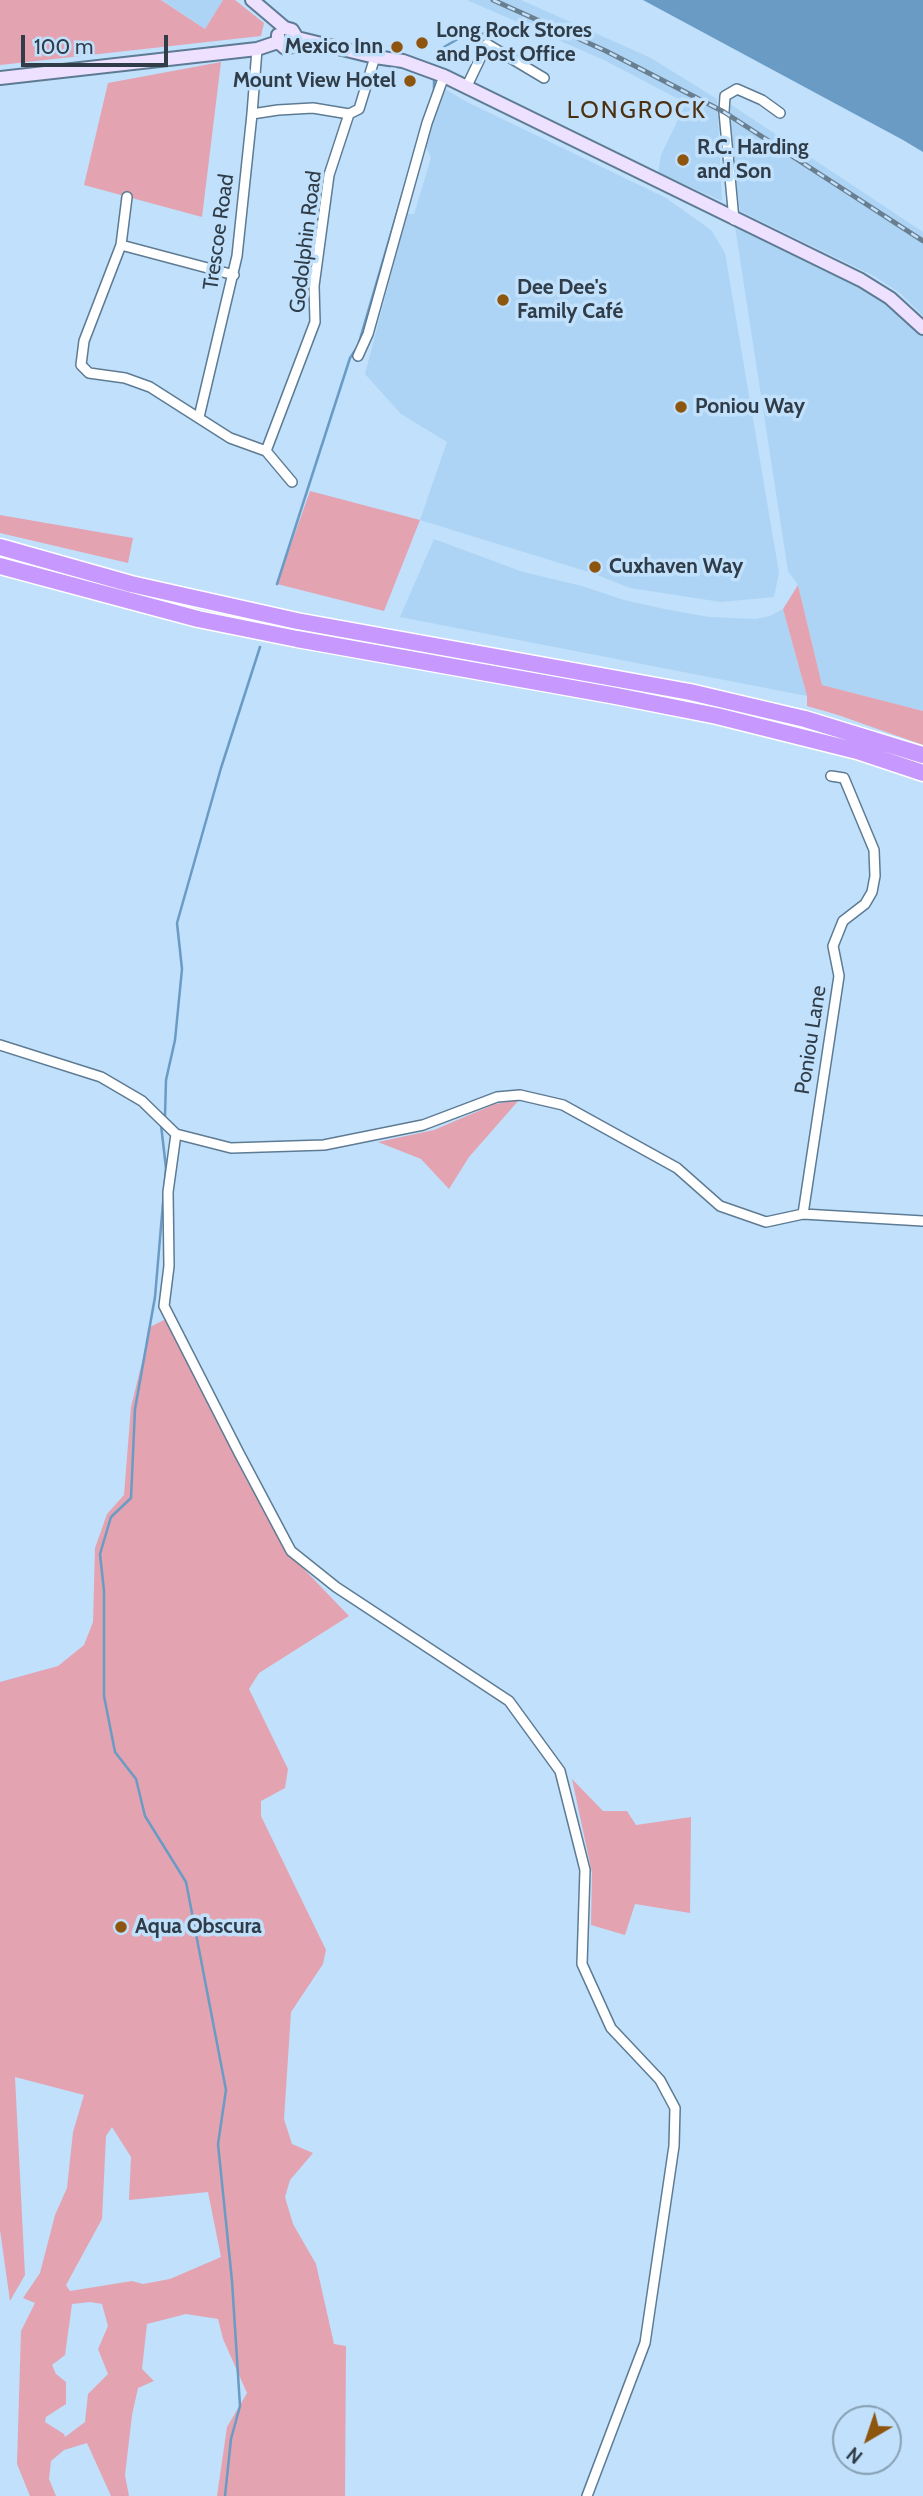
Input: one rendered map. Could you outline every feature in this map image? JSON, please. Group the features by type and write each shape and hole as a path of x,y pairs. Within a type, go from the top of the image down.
{"highway":[{"path":"0,547 131,584 261,614 690,692 804,719 923,755"},
{"path":"0,566 198,619 717,716 857,751 923,773"}],"street":[{"path":"252,0 285,28 292,30 297,38 403,61 444,76 861,280 890,298 923,328"},
{"path":"285,28 279,32 278,42 282,47 289,48 295,44 297,38"},
{"path":"0,78 257,49 278,42"},
{"path":"466,88 486,44 544,78"},
{"name":"Trescoe Road","path":"200,416 234,275 257,49"},
{"name":"Godolphin Road","path":"266,451 314,322 314,286 328,175 349,114 359,109 375,57"},
{"path":"358,356 368,334 427,123 444,76"},
{"path":"734,220 724,112 725,96 737,89 780,113"},
{"path":"252,114 313,108 349,114"},
{"path":"127,197 121,244 84,341 82,365 89,373 125,378 150,387 200,416 230,438 266,451 292,482"},
{"path":"121,244 234,275"},
{"name":"Poniou Lane","path":"803,1214 839,976 834,946 843,920 865,904 872,892 875,876 874,850 844,778 831,776"},
{"path":"0,1045 101,1077 142,1101 176,1134 231,1148 324,1145 423,1125 497,1097 520,1095 562,1105 677,1168 720,1206 766,1222 803,1214 923,1221"},
{"path":"176,1134 169,1192 169,1266 164,1306 239,1453 291,1551 357,1602 509,1701 560,1771 585,1870 582,1964 611,2028 660,2080 675,2108 674,2146 645,2343 587,2496"}],"shaded area":[{"path":"0,0 161,0 205,29 223,0 235,0 264,23 261,36 0,65"},
{"path":"162,0 223,0 205,29"},
{"path":"467,0 521,0 651,58 717,99 722,201 658,173 661,155 686,103 604,60"},
{"path":"643,0 923,0 923,152 903,140"},
{"path":"221,62 202,217 84,185 108,83"},
{"path":"443,88 666,198 711,230 725,253 779,573 774,597 721,602 630,588 592,573 420,520 447,442 401,414 365,374 407,214 414,214 431,158 425,144"},
{"path":"730,104 923,232 923,316 900,293 874,276 740,211 731,145"},
{"path":"734,220 861,280 923,328 923,711 822,685 798,585 788,571"},
{"path":"310,491 420,520 384,611 277,584"},
{"path":"0,515 133,538 128,563 0,533"},
{"path":"434,539 523,572 664,609 709,617 756,619 783,609 807,696 400,617"},
{"path":"798,585 822,685 923,711 923,745 807,706 807,696 783,609"},
{"path":"519,1100 469,1157 449,1189 421,1159 378,1142 434,1130 495,1104"},
{"path":"166,1319 178,1337 247,1481 300,1565 349,1616 259,1673 249,1689 288,1769 285,1788 261,1801 261,1816 326,1950 323,1964 291,2012 284,2119 292,2144 313,2153 290,2180 285,2197 293,2224 316,2264 334,2344 346,2346 345,2496 217,2496 227,2427 247,2393 223,2339 218,2319 186,2314 147,2324 142,2369 154,2381 138,2388 132,2415 125,2475 129,2496 111,2496 87,2443 64,2450 51,2461 49,2479 56,2496 30,2496 17,2464 21,2331 35,2303 23,2298 40,2273 55,2215 67,2188 73,2132 84,2095 15,2077 25,2275 10,2301 0,2230 0,1682 58,1666 84,1645 93,1622 95,1548 107,1514 124,1495 131,1407 148,1328","holes":["112,2127 131,2157 129,2200 208,2192 221,2257 170,2279 143,2284 132,2281 70,2291 66,2285 102,2219 106,2136","72,2304 102,2304 108,2326 98,2349 108,2374 88,2394 85,2422 65,2437 45,2422 46,2417 66,2404 66,2382 56,2374 52,2365 65,2355"]},
{"path":"572,1779 603,1811 627,1811 636,1825 691,1817 690,1913 635,1904 625,1935 591,1925 592,1873"}],"waterway":[{"path":"444,47 463,36 516,29 524,23"},
{"path":"434,81 434,91"},
{"path":"277,584 350,358 358,346 428,107"},
{"path":"165,1116 166,1080 175,1040 182,969 177,923 221,768 260,647"},
{"path":"161,1125 166,1168 155,1297 135,1409 131,1498 111,1517 100,1554 104,1591 104,1696 115,1752 136,1779 145,1816 186,1882 226,2090 218,2144 232,2281 240,2406 231,2439 225,2496"}],"railway":[{"path":"493,0 606,51 724,112 923,241"}],"place":[{"name":"Long Rock Stores and Post Office","path":"422,43"},
{"name":"Mexico Inn","path":"397,47"},
{"name":"Mount View Hotel","path":"410,81"},
{"name":"R.C. Harding and Son","path":"683,160"},
{"name":"Dee Dee's Family Café","path":"503,300"},
{"name":"Poniou Way","path":"681,407"},
{"name":"Cuxhaven Way","path":"595,567"},
{"name":"Aqua Obscura","path":"121,1927"}],"district":[{"name":"LONGROCK","path":"637,111"}]}
